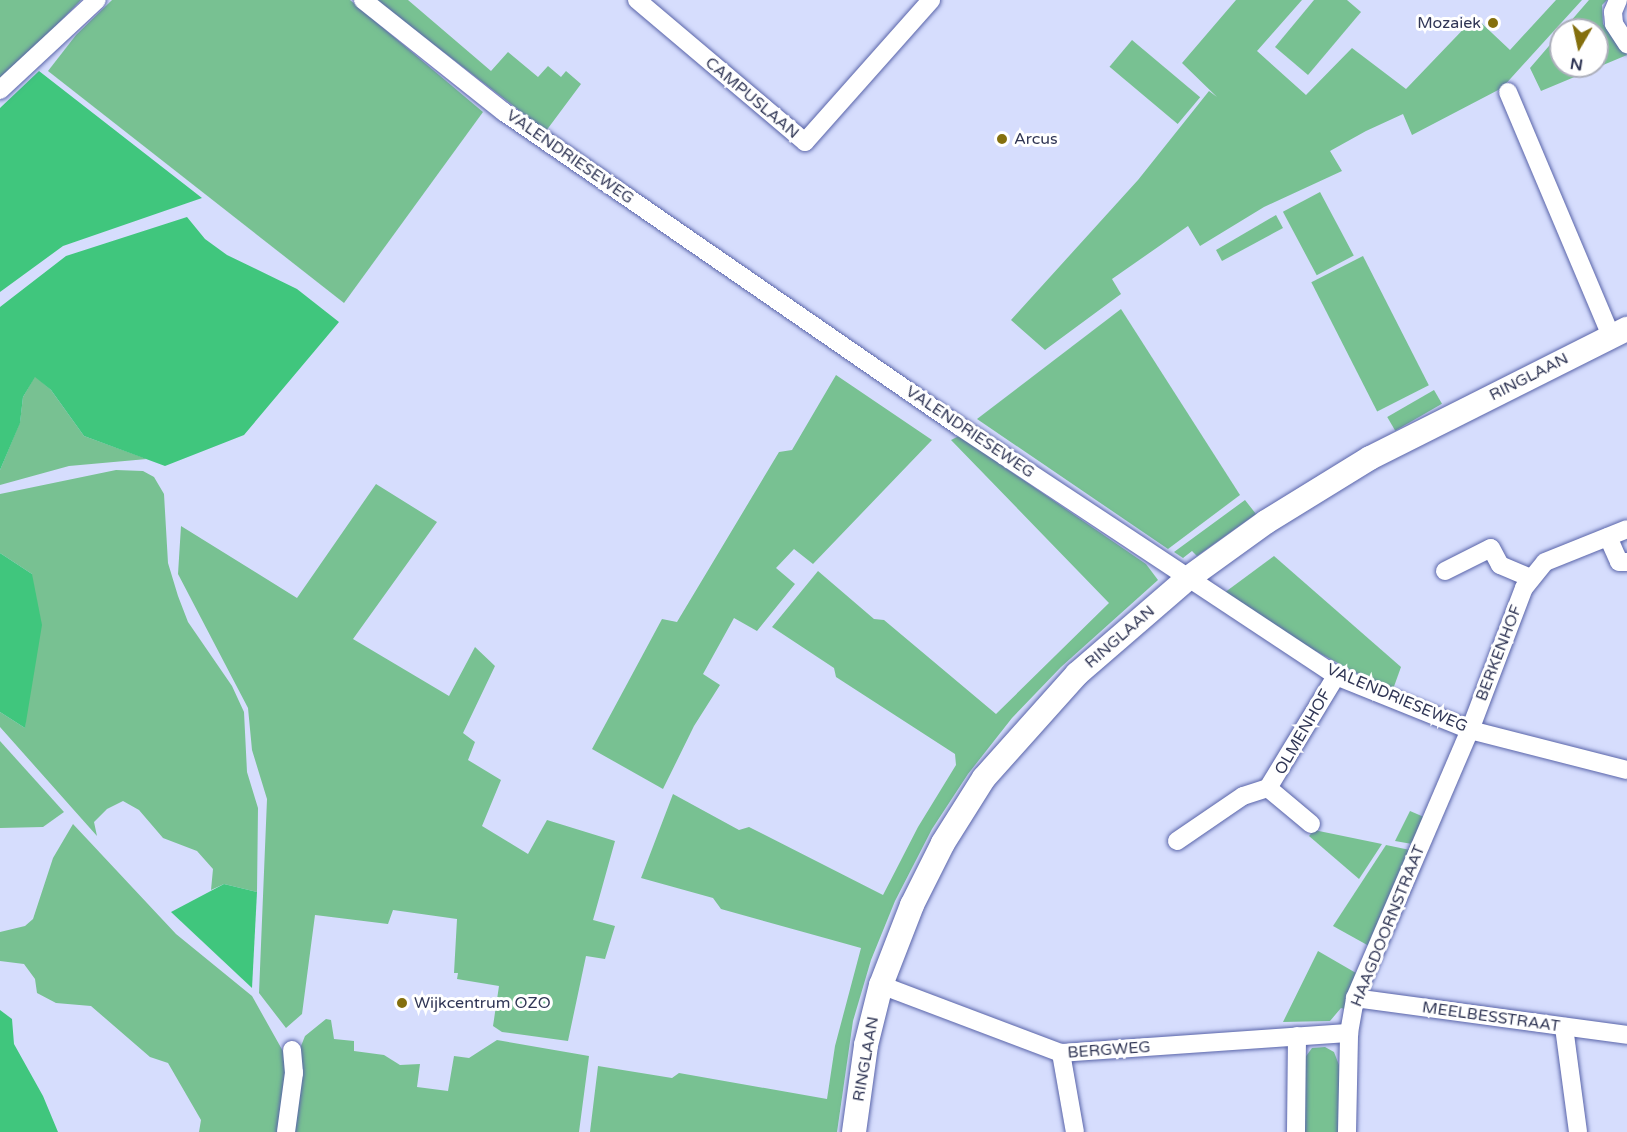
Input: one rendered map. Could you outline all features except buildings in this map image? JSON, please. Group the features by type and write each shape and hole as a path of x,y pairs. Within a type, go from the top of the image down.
{"street":[{"path":"0,90 97,0"},
{"name":"VALENDRIESEWEG","path":"363,0 504,112 1187,579 1336,675 1470,730 1627,770"},
{"name":"CAMPUSLAAN","path":"637,0 805,142 931,0"},
{"path":"1618,0 1613,12 1614,24 1627,44"},
{"name":"RINGLAAN","path":"854,1132 866,1045 880,985 922,884 984,778 1077,674 1187,579 1266,522 1370,458 1619,332 1508,92"},
{"name":"BERKENHOF","path":"1470,730 1524,588 1545,562 1627,529"},
{"path":"1608,537 1620,562 1627,562"},
{"path":"1445,571 1491,548 1500,565 1532,578"},
{"name":"OLMENHOF","path":"1177,841 1243,796 1268,788 1279,776 1336,675"},
{"name":"HAAGDOORNSTRAAT","path":"1347,1132 1348,1033 1355,998 1470,730"},
{"name":"OLMENHOF","path":"1268,788 1311,824"},
{"name":"BERGWEG","path":"880,985 1061,1053 1348,1033"},
{"name":"MEELBESSTRAAT","path":"1355,998 1627,1035"},
{"path":"1564,1027 1578,1132"},
{"path":"1296,1132 1297,1036"},
{"path":"286,1132 294,1073 292,1050"},
{"path":"1061,1053 1076,1132"}],"green space":[{"path":"0,0 81,0 0,83"},
{"path":"112,0 350,0 483,112 344,303 48,71 76,35"},
{"path":"376,0 408,0 491,71 508,52 538,77 548,66 561,77 566,71 581,84 546,131"},
{"path":"1236,0 1302,0 1257,51 1306,95 1352,48 1406,89 1475,17 1510,50 1556,0 1582,0 1566,18 1549,18 1549,36 1502,88 1412,135 1403,114 1366,131 1330,151 1342,171 1264,207 1200,246 1188,226 1112,279 1121,294 1045,350 1011,320 1138,180 1209,91 1217,97 1182,63"},
{"path":"1314,0 1347,0 1361,12 1308,75 1275,47"},
{"path":"1589,0 1607,0 1602,5 1603,18 1573,18"},
{"path":"1609,32 1627,55 1609,63"},
{"path":"1132,40 1200,97 1178,124 1110,67"},
{"path":"1549,46 1549,78 1572,78 1541,91 1530,68"},
{"path":"39,71 202,198 63,246 0,292 0,108"},
{"path":"1320,192 1354,256 1317,275 1283,212"},
{"path":"1276,215 1283,228 1222,261 1216,250"},
{"path":"187,217 205,239 227,255 297,289 339,322 244,435 165,466 84,436 51,390 35,377 23,397 20,423 0,470 0,307 66,256"},
{"path":"1363,256 1429,385 1377,412 1311,282"},
{"path":"1121,309 1240,495 1168,549 977,419"},
{"path":"836,375 932,440 813,564 794,549 776,568 795,584 757,631 734,618 703,674 720,685 694,726 663,789 592,749 662,619 677,622 779,452 792,450"},
{"path":"35,376 51,390 84,436 147,459 69,466 0,485 0,470 20,422 23,397"},
{"path":"1434,390 1442,404 1395,431 1387,417"},
{"path":"959,436 1146,564 1158,580 1061,667 1012,718 968,774 932,829 895,901 871,960 853,1021 837,1132 590,1132 598,1066 672,1078 679,1073 827,1099 835,1046 861,948 721,909 713,898 641,878 673,794 739,830 749,827 883,895 918,827 956,765 955,754 836,677 834,668 772,627 818,571 874,619 884,620 996,714 1109,603 951,440"},
{"path":"116,470 143,471 154,477 164,494 168,563 178,596 188,622 232,686 244,712 247,772 258,808 257,892 224,884 211,890 213,869 197,851 163,838 139,810 123,801 107,809 94,822 97,836 0,727 0,712 25,728 32,574 0,553 0,494"},
{"path":"376,484 437,522 353,639 449,696 475,647 495,666 463,733 475,742 468,760 501,780 482,826 528,854 547,820 615,841 593,920 615,926 605,959 586,956 568,1041 502,1032 493,1026 499,986 457,979 458,973 454,973 457,919 393,910 388,924 315,915 302,1014 286,1028 259,993 267,799 252,750 248,708 178,574 181,526 297,598"},
{"path":"1245,500 1256,514 1197,556 1192,551 1183,558 1174,552"},
{"path":"0,553 32,574 42,625 25,728 0,712"},
{"path":"1274,556 1401,667 1392,692 1280,632 1224,593"},
{"path":"0,741 64,812 43,827 0,828"},
{"path":"1410,811 1424,817 1412,844 1395,841"},
{"path":"73,824 176,934 252,996 284,1053 288,1071 277,1132 199,1132 201,1120 168,1063 150,1057 91,1006 56,1003 37,993 35,979 24,964 0,961 0,932 25,926 33,919 53,858"},
{"path":"1314,830 1382,844 1359,879 1309,836"},
{"path":"1386,845 1410,850 1369,946 1333,926"},
{"path":"224,884 257,892 252,988 171,912"},
{"path":"1318,951 1356,973 1345,1009 1341,1008 1330,1021 1283,1022"},
{"path":"0,1010 12,1019 14,1044 43,1096 58,1132 0,1132"},
{"path":"326,1019 331,1020 334,1039 354,1041 354,1051 384,1055 400,1065 420,1064 417,1087 448,1091 454,1056 469,1058 497,1040 589,1056 579,1132 293,1132 301,1085 301,1046 305,1036"},
{"path":"1325,1047 1334,1052 1339,1065 1339,1132 1304,1132 1304,1059 1312,1048"}],"place":[{"name":"Mozaiek","path":"1493,23"},
{"name":"Arcus","path":"1002,139"},
{"name":"Wijkcentrum OZO","path":"402,1003"}]}
